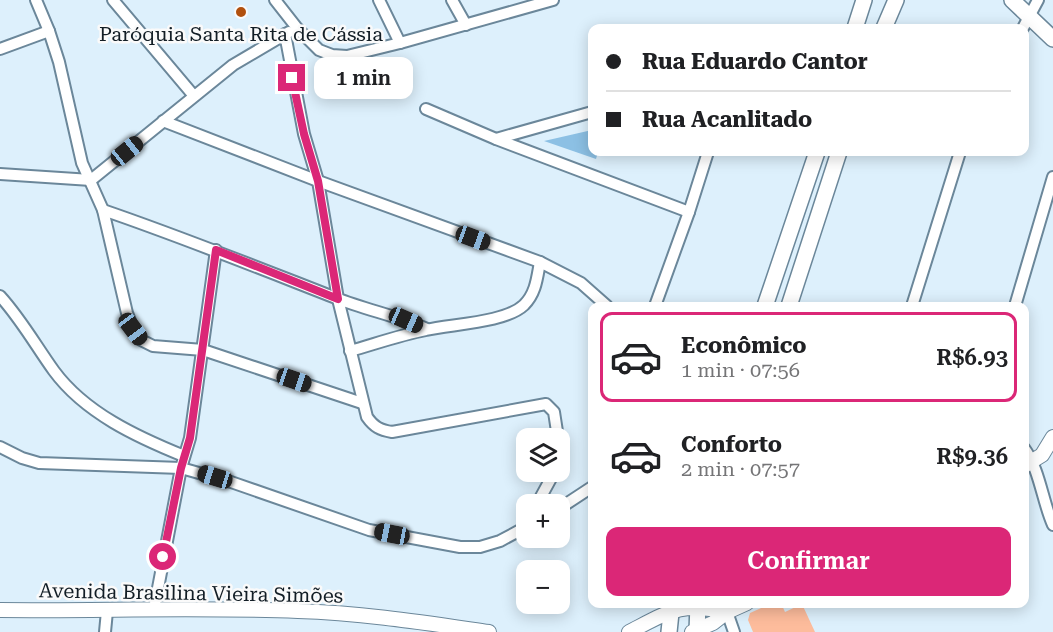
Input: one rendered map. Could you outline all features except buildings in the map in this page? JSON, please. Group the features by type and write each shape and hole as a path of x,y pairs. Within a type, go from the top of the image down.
{"main road":[{"path":"856,24 864,0"},
{"path":"886,24 896,0"},
{"path":"1012,0 1026,23"},
{"path":"1029,25 1053,39"},
{"path":"766,302 816,156"},
{"path":"790,302 838,156"},
{"path":"669,632 671,608"},
{"path":"695,632 697,608"}],"street":[{"path":"36,0 59,62 77,147 103,210 127,313 133,329 141,340 153,346 203,350 362,403"},
{"path":"113,0 194,96"},
{"path":"275,0 297,28 319,50 332,55 347,56 400,44 549,0"},
{"path":"379,0 400,44"},
{"path":"452,0 466,25"},
{"path":"1026,23 1038,0"},
{"path":"0,174 90,180 233,65 297,28"},
{"path":"0,49 49,31"},
{"path":"285,34 304,134 318,181 338,299 367,417 374,426 392,432 546,404 554,412 556,428"},
{"path":"426,109 496,139 689,212"},
{"path":"496,139 588,113"},
{"path":"163,121 318,181 540,262 581,283 602,302"},
{"path":"655,302 689,212 707,156"},
{"path":"913,302 959,156"},
{"path":"1016,302 1053,177"},
{"path":"103,210 216,250 338,299 406,320 427,329"},
{"path":"154,609 181,468 190,438 216,250"},
{"path":"350,351 427,329 507,315 522,307 532,295 540,262"},
{"path":"0,296 11,308 55,372 75,395 97,412 154,444 184,456"},
{"path":"1053,437 1042,455 1029,464 1053,525"},
{"path":"0,447 22,458 39,463 181,468 231,482 369,530 460,547 480,547 500,541 516,531"},
{"path":"570,501 588,490"},
{"path":"629,632 669,608"},
{"path":"710,608 727,612"},
{"path":"695,632 713,624 727,612 736,608"},
{"name":"Avenida Brasilina Vieira Simões","path":"0,610 299,611 424,627 489,632"},
{"path":"105,632 108,611"},
{"path":"727,612 734,632"}],"shaded area":[{"path":"588,131 588,156 597,156 596,159 544,141"}],"place":[{"name":"Paróquia Santa Rita de Cássia","path":"241,12"}],"route":[{"path":"163,557 181,468 190,438 216,250 338,299 318,181 304,134 292,78"}]}
